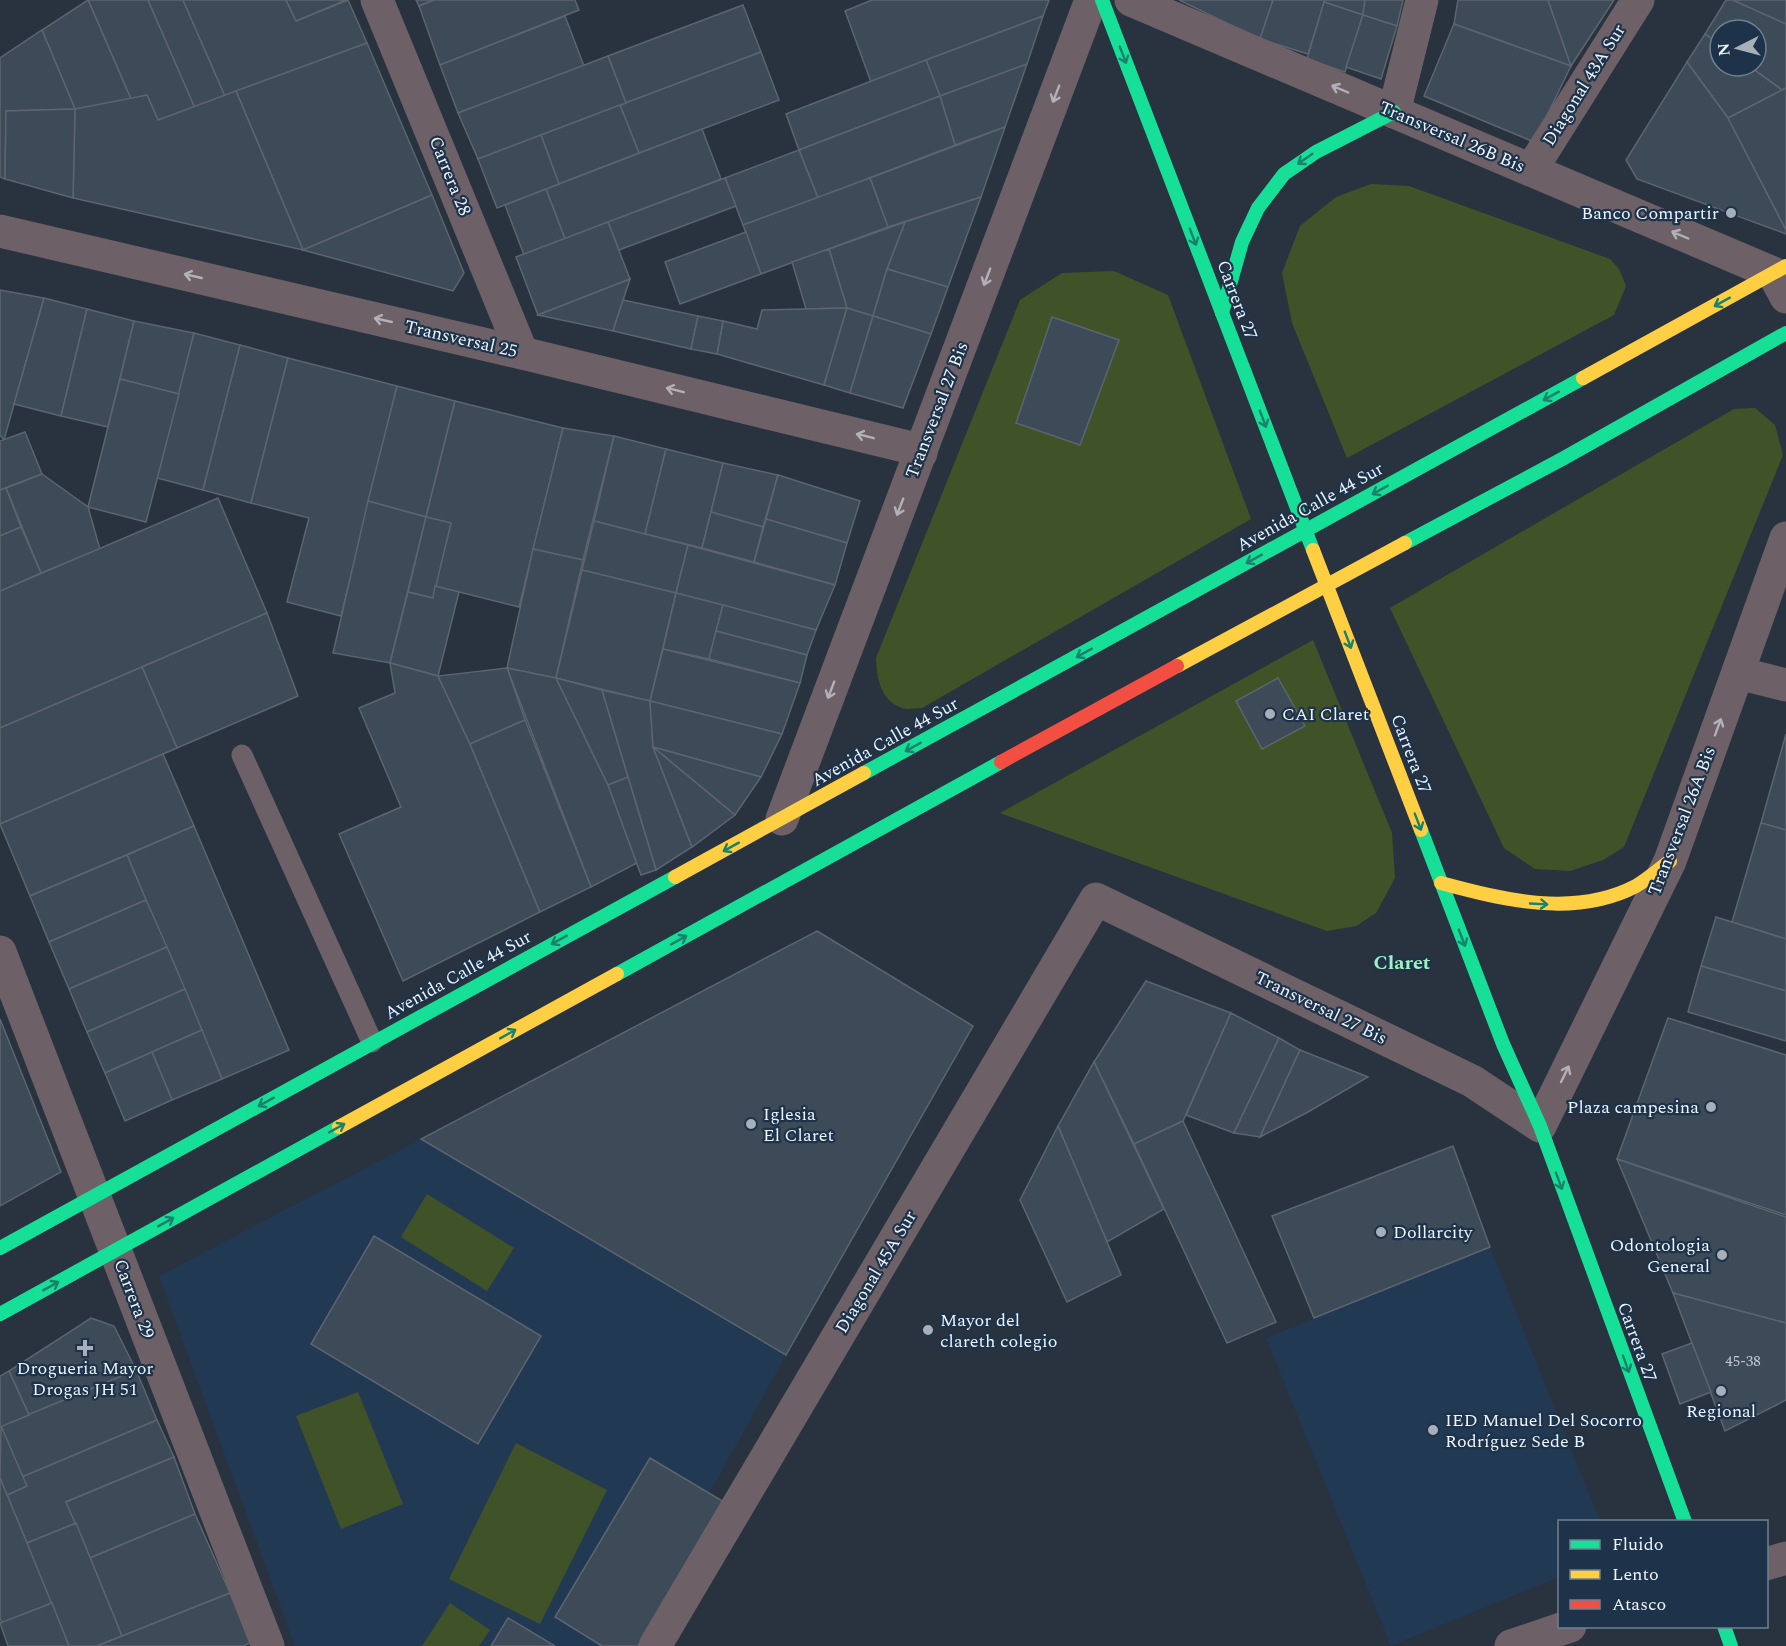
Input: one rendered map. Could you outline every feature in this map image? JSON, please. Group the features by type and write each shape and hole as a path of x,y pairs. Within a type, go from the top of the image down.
{"main road":[{"name":"Carrera 27","path":"1102,0 1503,1044 1540,1126 1685,1520"},
{"path":"1222,313 1242,242 1258,208 1284,174 1316,152 1394,112"},
{"name":"Avenida Calle 44 Sur","path":"0,1248 1306,530 1782,279"},
{"path":"0,1314 1102,707 1564,458 1786,333"},
{"path":"1441,883 1499,899 1536,905 1569,904 1604,899 1637,886 1670,861"},
{"path":"1725,1628 1731,1646"}],"street":[{"name":"Carrera 28","path":"377,0 522,352"},
{"name":"Transversal 27 Bis","path":"782,819 1091,0"},
{"name":"Transversal 26B Bis","path":"1131,0 1782,279"},
{"path":"1394,112 1422,0"},
{"name":"Diagonal 43A Sur","path":"1531,170 1638,0"},
{"name":"Transversal 25","path":"0,231 522,352 908,447 921,453"},
{"name":"Transversal 26A Bis","path":"1540,1126 1670,861 1786,538"},
{"path":"1738,673 1786,685"},
{"name":"Transversal 27 Bis","path":"1096,899 1472,1081 1540,1126"},
{"name":"Diagonal 45A Sur","path":"655,1646 1096,899"},
{"name":"Carrera 29","path":"0,952 268,1646"},
{"path":"1768,1564 1786,1558"},
{"path":"1511,1646 1564,1628"}],"lane":[{"path":"242,755 372,1042"}],"shaded area":[{"path":"421,1139 786,1355 624,1646 295,1646 159,1276"},
{"name":"IED Manuel Del Socorro Rodríguez Sede B","path":"1490,1247 1600,1520 1558,1520 1558,1577 1391,1646 1266,1338"}],"green space":[{"path":"1371,184 1409,186 1610,259 1619,269 1626,286 1614,315 1347,458 1292,323 1282,273 1300,226 1336,197"},
{"path":"1114,271 1168,295 1251,519 922,708 904,709 884,694 877,673 876,658 1020,300 1062,273"},
{"path":"1755,408 1775,425 1783,455 1624,847 1603,860 1570,871 1535,869 1504,848 1390,608 1734,409"},
{"path":"1313,640 1392,833 1395,878 1376,913 1356,926 1327,931 1000,813"},
{"path":"427,1194 514,1248 487,1291 401,1237"},
{"path":"358,1392 403,1504 341,1529 296,1416"},
{"path":"516,1443 607,1490 540,1624 449,1579"},
{"path":"450,1603 490,1630 479,1646 422,1646"}],"building":[{"path":"88,0 148,0 195,108 158,120 147,95 131,99"},
{"path":"88,0 131,99 75,109 42,30"},
{"path":"148,0 183,0 225,96 195,108"},
{"path":"183,0 286,0 296,21 348,0 367,43 225,96"},
{"path":"286,0 346,0 296,21"},
{"path":"416,0 434,0 419,6"},
{"path":"434,0 575,0 579,10 440,65 419,6"},
{"path":"872,0 1049,0 1043,16 871,82 845,11"},
{"path":"1179,0 1273,0 1260,39"},
{"path":"1273,0 1325,0 1308,54 1260,39"},
{"path":"1325,0 1365,0 1363,15 1324,2"},
{"path":"1365,0 1403,0 1397,26 1363,15"},
{"path":"1458,0 1548,0 1571,66 1454,24"},
{"path":"1548,0 1614,0 1571,66"},
{"path":"1726,0 1733,0 1786,24 1786,88 1782,90 1766,78 1768,78 1768,18 1715,18"},
{"path":"1733,0 1786,0 1786,24"},
{"path":"1324,2 1363,15 1345,72 1307,59"},
{"path":"743,5 761,52 626,103 608,56"},
{"path":"1363,15 1397,26 1381,79 1346,67"},
{"path":"565,16 584,66 458,113 440,65"},
{"path":"1043,16 1027,64 940,96 926,60"},
{"path":"1454,24 1571,66 1534,142 1424,96"},
{"path":"42,30 75,109 6,111 5,179 0,177 0,58"},
{"path":"1705,34 1708,36 1708,78 1766,78 1782,90 1728,118 1687,62"},
{"path":"367,43 432,195 303,250 236,91"},
{"path":"761,52 779,100 639,153 620,105"},
{"path":"608,56 626,103 478,159 458,113"},
{"path":"926,60 940,96 799,150 786,114"},
{"path":"1687,62 1728,118 1786,234 1637,179 1626,160"},
{"path":"1027,64 1005,127 955,145 940,96"},
{"path":"1786,88 1786,230 1728,118"},
{"path":"236,91 303,250 73,198 75,109 147,95 158,120"},
{"path":"940,96 955,145 818,198 799,150"},
{"path":"620,105 639,153 559,184 541,135"},
{"path":"75,109 73,198 5,179 6,111"},
{"path":"1005,127 981,197 888,227 870,178"},
{"path":"702,129 721,179 565,239 546,189"},
{"path":"541,135 559,184 497,208 478,159"},
{"path":"799,150 818,198 743,225 725,178"},
{"path":"725,178 736,206 619,250 608,222"},
{"path":"870,178 888,227 761,274 743,225"},
{"path":"546,189 565,239 524,255 505,205"},
{"path":"432,195 464,273 453,291 303,250"},
{"path":"981,197 948,287 887,269 905,222"},
{"path":"608,222 630,279 538,315 516,257"},
{"path":"905,222 887,269 873,316 847,308 829,249"},
{"path":"746,232 761,274 680,304 665,262"},
{"path":"829,249 847,308 806,309 792,262"},
{"path":"887,269 948,287 931,334 873,316"},
{"path":"630,279 613,331 538,315"},
{"path":"0,290 44,298 4,440 0,435"},
{"path":"44,298 87,309 61,416 14,404"},
{"path":"623,300 698,316 691,349 613,331"},
{"path":"847,308 824,385 717,354 723,321 757,329 762,310"},
{"path":"847,308 873,316 850,393 824,385"},
{"path":"87,309 134,321 108,427 61,416"},
{"path":"698,316 723,321 717,354 691,349"},
{"path":"873,316 931,334 903,408 850,393"},
{"path":"1052,317 1119,340 1080,445 1016,423"},
{"path":"134,321 194,333 179,394 120,379"},
{"path":"194,333 240,345 203,490 157,478"},
{"path":"240,345 288,358 251,503 203,490"},
{"path":"288,358 397,386 341,616 287,602 309,518 251,503"},
{"path":"120,379 179,394 146,522 88,507"},
{"path":"397,386 455,401 426,517 368,501"},
{"path":"455,401 563,428 519,607 435,586 451,523 426,517"},
{"path":"563,428 614,436 583,560 533,549"},
{"path":"25,432 42,474 0,490 0,441"},
{"path":"614,436 666,449 645,534 594,521"},
{"path":"666,449 723,463 702,548 645,534"},
{"path":"723,463 778,475 763,527 711,512"},
{"path":"42,474 88,507 100,549 41,573 6,488"},
{"path":"778,475 860,501 847,543 766,519"},
{"path":"6,488 21,527 0,536 0,490"},
{"path":"218,498 267,613 0,728 0,591"},
{"path":"368,501 426,517 390,663 333,653"},
{"path":"711,512 763,527 754,562 702,548"},
{"path":"426,517 451,523 433,598 408,592"},
{"path":"766,519 847,543 835,585 754,562"},
{"path":"594,521 688,545 676,593 582,570"},
{"path":"21,527 41,573 0,591 0,536"},
{"path":"688,545 835,585 816,630 676,593"},
{"path":"533,549 583,560 556,678 507,668"},
{"path":"582,570 676,593 650,701 556,678"},
{"path":"435,586 459,592 438,676 390,663 408,592 433,598"},
{"path":"676,593 723,605 709,659 663,649"},
{"path":"723,605 816,630 807,655 716,631"},
{"path":"267,613 298,696 177,748 142,667"},
{"path":"716,631 807,655 800,683 709,659"},
{"path":"663,649 800,683 782,734 650,701"},
{"path":"390,663 438,676 470,744 540,912 403,981 339,834 401,807 359,708 395,693"},
{"path":"142,667 177,748 0,824 0,728"},
{"path":"507,668 556,678 608,785 637,863 591,887"},
{"path":"507,668 525,720 470,744 438,676"},
{"path":"556,678 602,690 628,777 608,785"},
{"name":"CAI Claret","path":"1278,678 1305,726 1262,749 1236,701"},
{"path":"602,690 650,701 653,747 692,847 656,870"},
{"path":"650,701 782,734 761,777 653,747"},
{"path":"525,720 591,887 540,912 470,744"},
{"path":"1786,734 1786,830 1761,823"},
{"path":"653,747 761,777 735,815"},
{"path":"653,747 735,815 692,847"},
{"path":"163,754 194,826 30,896 0,824"},
{"path":"628,777 656,870 641,875 608,785"},
{"path":"1761,823 1786,830 1786,939 1732,922"},
{"path":"194,826 289,1050 222,1079 127,855"},
{"path":"127,855 146,900 49,942 30,896"},
{"path":"146,900 167,947 69,989 49,942"},
{"path":"1716,917 1786,939 1786,991 1701,966"},
{"path":"817,931 973,1026 786,1355 421,1139"},
{"path":"167,947 185,989 87,1032 69,989"},
{"path":"1701,966 1786,991 1786,1041 1688,1012"},
{"path":"1146,981 1231,1013 1183,1121 1134,1144 1094,1062"},
{"path":"185,989 202,1030 105,1073 87,1032"},
{"path":"1231,1013 1279,1038 1234,1133 1186,1115"},
{"name":"Plaza campesina","path":"1668,1018 1786,1055 1786,1215 1617,1159"},
{"path":"0,1019 61,1172 0,1206"},
{"path":"202,1030 222,1079 172,1100 152,1052"},
{"path":"1279,1038 1300,1050 1260,1137 1234,1133"},
{"path":"1300,1050 1368,1077 1260,1137"},
{"path":"152,1052 172,1100 125,1121 105,1073"},
{"path":"1094,1062 1164,1209 1107,1242 1058,1126"},
{"path":"1183,1121 1276,1322 1227,1343 1134,1144"},
{"path":"1058,1126 1121,1275 1067,1302 1020,1200"},
{"name":"Dollarcity","path":"1453,1146 1490,1247 1314,1318 1272,1216"},
{"name":"Odontologia General","path":"1617,1159 1786,1217 1786,1323 1673,1293"},
{"path":"374,1236 541,1336 478,1444 311,1344"},
{"path":"1673,1293 1786,1323 1786,1400 1725,1431"},
{"name":"Drogueria Mayor Drogas JH 51","path":"91,1318 114,1326 136,1370 29,1415 9,1371"},
{"path":"1692,1343 1711,1392 1680,1404 1662,1354"},
{"path":"136,1370 157,1420 22,1477 1,1426"},
{"path":"9,1371 29,1415 0,1427 0,1376"},
{"path":"157,1420 174,1457 66,1502 76,1523 27,1543 7,1495 27,1486 22,1477"},
{"path":"1,1426 27,1486 7,1495 0,1478"},
{"path":"174,1457 195,1514 90,1558 66,1502"},
{"path":"650,1458 724,1502 638,1646 602,1646 555,1617"},
{"path":"0,1478 52,1603 2,1623 0,1618"},
{"path":"195,1514 230,1593 122,1636 90,1558"},
{"path":"76,1523 122,1636 97,1646 69,1646 27,1543"},
{"path":"230,1593 250,1643 243,1646 97,1646"},
{"path":"52,1603 69,1646 8,1646 0,1623"},
{"path":"508,1618 555,1646 491,1646"}],"traffic: fast":[{"path":"1102,0 1313,550"},
{"path":"1222,313 1242,242 1258,208 1284,174 1316,152 1394,112"},
{"path":"1405,543 1564,458 1786,333"},
{"path":"864,773 1583,378"},
{"path":"617,974 1001,762"},
{"path":"1421,830 1503,1044 1540,1126 1684,1520"},
{"path":"0,1248 675,877"},
{"path":"0,1314 339,1127"},
{"path":"1725,1628 1731,1646"}],"traffic: slow":[{"path":"1583,378 1786,266"},
{"path":"1177,666 1405,543"},
{"path":"1313,550 1421,830"},
{"path":"675,877 864,773"},
{"path":"1441,883 1514,900 1564,904 1613,896 1636,886 1670,861"},
{"path":"339,1127 617,974"}],"traffic: jam":[{"path":"1001,762 1177,666"}],"place":[{"name":"Banco Compartir","path":"1731,213"},
{"name":"CAI Claret","path":"1270,714"},
{"name":"Plaza campesina","path":"1711,1107"},
{"name":"Iglesia El Claret","path":"751,1124"},
{"name":"Dollarcity","path":"1381,1232"},
{"name":"Odontologia General","path":"1722,1255"},
{"name":"Mayor del clareth colegio","path":"928,1330"},
{"name":"Drogueria Mayor Drogas JH 51","path":"85,1348"},
{"name":"Regional","path":"1721,1391"},
{"name":"IED Manuel Del Socorro Rodríguez Sede B","path":"1433,1430"}],"district":[{"name":"Claret","path":"1402,963"}]}
